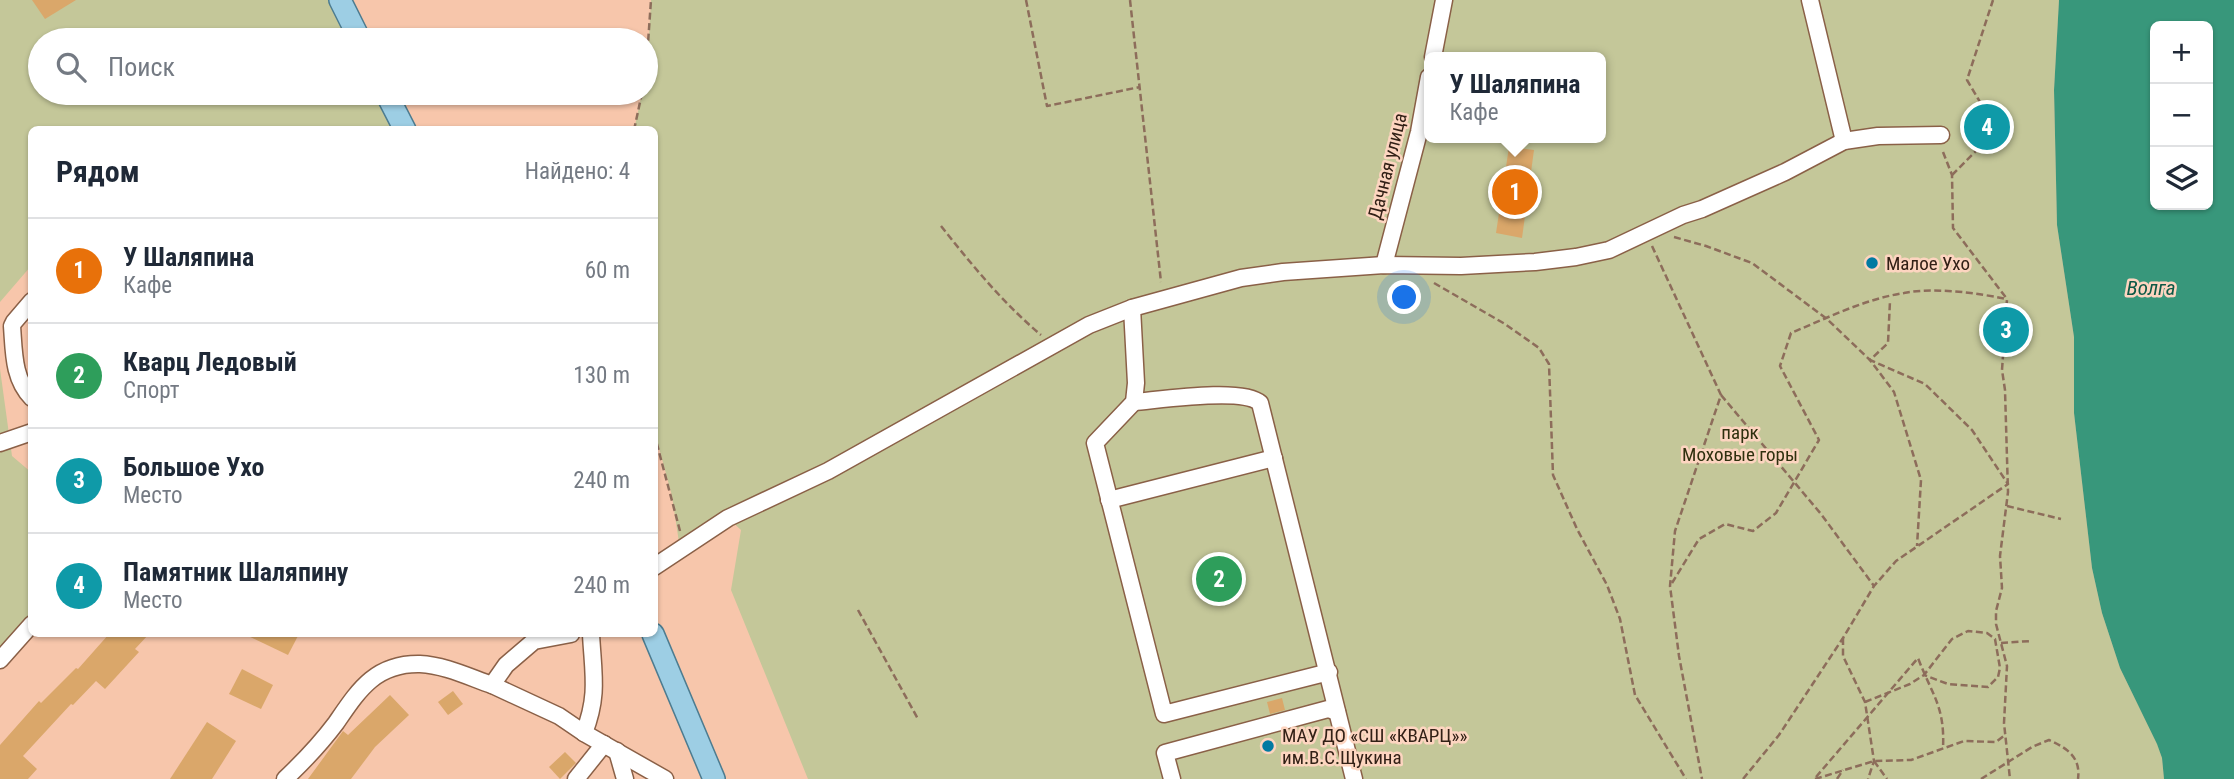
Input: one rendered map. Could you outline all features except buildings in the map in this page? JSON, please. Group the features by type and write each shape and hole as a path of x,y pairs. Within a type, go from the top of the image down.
{"main road":[{"path":"340,0 354,28"},
{"path":"392,105 403,126"},
{"path":"654,637 714,779"}],"street":[{"path":"1434,52 1444,0"},
{"path":"1810,0 1844,141"},
{"name":"Дачная улица","path":"1384,265 1424,104"},
{"path":"658,563 728,517 828,471 1089,325 1132,308 1241,278 1283,272 1384,265 1461,265 1576,257 1609,250 1785,172 1844,141 1878,136 1941,135"},
{"path":"28,305 12,326 15,363 20,383 28,393"},
{"path":"1132,308 1136,383 1133,402 1095,443 1164,714 1329,672"},
{"path":"1133,402 1230,394 1256,399 1263,409 1354,779"},
{"path":"0,443 28,433"},
{"path":"1109,500 1274,458"},
{"path":"0,660 28,628"},
{"path":"492,685 506,664 534,641 555,637"},
{"path":"584,733 593,710 595,695 590,637"},
{"path":"285,779 335,723 366,682 387,671 419,664 443,668 492,685 559,716 665,779"},
{"path":"1172,779 1165,753 1328,709 1336,712"},
{"path":"576,779 611,748"},
{"path":"611,748 625,779"}],"path":[{"path":"649,28 651,0"},
{"path":"1026,0 1047,106 1140,87"},
{"path":"1130,0 1163,299"},
{"path":"1952,175 1981,146 1983,107 1967,80 1993,0"},
{"path":"635,126 639,105"},
{"path":"1941,135 1942,147 1952,175 1953,228 2007,299 2002,370 2008,484 2000,556 2002,588 1996,611 2007,666 2005,735 2010,779"},
{"path":"941,226 1015,313 1054,346"},
{"path":"1648,232 1706,246 1752,262 1826,319 1870,360 1894,392 1921,480 1917,546"},
{"path":"1648,232 1721,395 1794,482 1874,586"},
{"path":"1428,281 1506,324 1539,348 1549,365 1553,475 1577,530 1607,584 1620,619 1635,695 1686,779"},
{"path":"1670,586 1699,539 1725,524 1753,531 1776,513 1819,440 1780,366 1791,333 1862,305 1905,292 1971,292 2007,299"},
{"path":"1870,360 1888,343 1890,301"},
{"path":"1870,360 1925,384 1972,430 2008,484"},
{"path":"1702,779 1679,656 1670,586 1675,531 1721,395"},
{"path":"658,447 680,526 680,549"},
{"path":"1743,779 1779,735 1874,586 1896,561 2008,484"},
{"path":"2007,506 2061,519"},
{"path":"859,610 918,719"},
{"path":"1865,702 1924,675 1952,639 1968,631 1987,633 1995,639 2000,668 1998,677 1988,687 1948,684 1924,675"},
{"path":"1843,638 1843,656 1865,702 1874,761 1886,779"},
{"path":"2001,643 2031,641"},
{"path":"1815,778 1918,658 1936,696 1944,723 1943,748"},
{"path":"1815,778 1874,761 1911,760 1964,741 1988,744 2005,735"},
{"path":"1981,779 2032,747 2049,740 2065,747 2076,758 2080,771 2078,779"},
{"path":"1868,779 1874,761"},
{"path":"1837,779 1844,769"}],"green space":[{"path":"0,0 340,0 354,28 28,28 28,105 392,105 403,126 28,126 28,269 0,302"},
{"name":"парк Моховые горы","path":"651,0 2059,0 2054,90 2057,225 2074,337 2074,413 2092,568 2102,613 2120,668 2157,743 2164,779 808,779 731,590 741,530 728,518 680,549 672,496 658,444 658,126 635,126 639,105 658,105 658,28 649,28"},
{"path":"0,369 12,456 28,470 28,627 0,660"}],"water":[{"name":"Волга","path":"2059,0 2234,0 2234,779 2164,779 2162,758 2157,744 2120,668 2102,613 2092,568 2074,413 2074,337 2057,225 2054,90"}],"place":[{"name":"Памятник Шаляпину","path":"1987,127"},
{"name":"У Шаляпина","path":"1515,192"},
{"name":"Малое Ухо","path":"1872,263"},
{"name":"Большое Ухо","path":"2006,330"},
{"name":"Кварц Ледовый","path":"1219,579"},
{"name":"МАУ ДО «СШ «КВАРЦ»» им.В.С.Щукина","path":"1268,746"}]}
